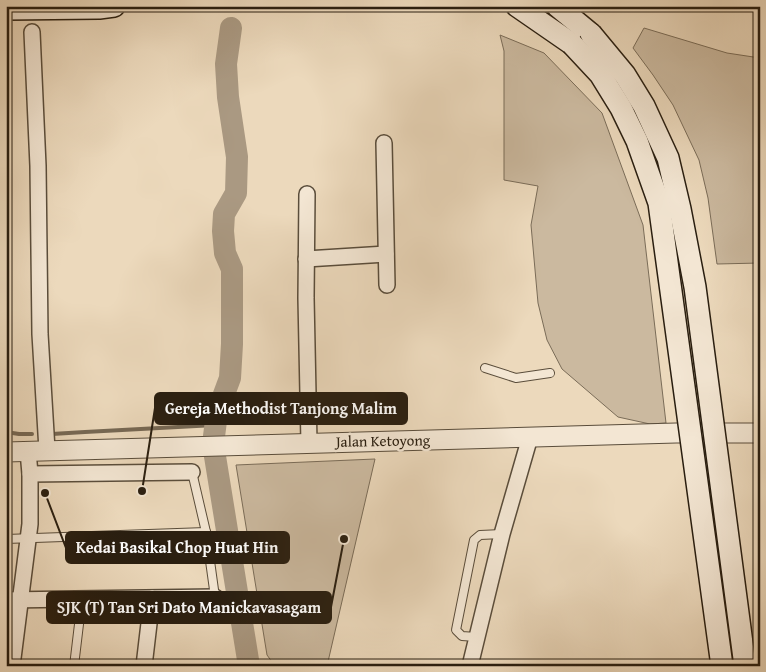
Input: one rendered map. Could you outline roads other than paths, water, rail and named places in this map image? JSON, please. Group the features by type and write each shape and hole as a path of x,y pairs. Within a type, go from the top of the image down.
{"main road":[{"path":"6,9 99,8 114,6"},
{"path":"517,6 572,44 600,74 621,108 637,141 659,203 722,666"},
{"path":"557,6 591,34 625,75 644,106 668,158 695,287 745,666"}],"street":[{"path":"10,660 13,600 28,538 30,524 30,474 38,451 40,334 38,166 32,32"},
{"path":"384,143 387,285"},
{"path":"308,194 306,298 309,443"},
{"path":"306,259 386,254"},
{"name":"Jalan Ketoyong","path":"6,452 530,437 760,434"},
{"path":"470,666 502,534 530,437"},
{"path":"30,474 192,472"},
{"path":"13,600 214,597"},
{"path":"144,666 152,598"}],"lane":[{"path":"485,368 516,378 550,373"},
{"path":"192,472 206,532 214,597"},
{"path":"6,539 206,532"},
{"path":"476,637 462,636 456,630 474,540 480,536 502,534"},
{"path":"74,666 82,599"}],"waterway":[{"path":"231,28 226,64 228,97 237,157 236,193 224,214 223,231 225,253 232,269 232,344 230,378 217,413 213,444 249,666"},
{"path":"52,434 215,425"},
{"path":"6,432 32,434"}],"place":[{"name":"Gereja Methodist Tanjong Malim","path":"142,491"},
{"name":"Kedai Basikal Chop Huat Hin","path":"45,493"},
{"name":"SJK (T) Tan Sri Dato Manickavasagam","path":"344,539"}]}
